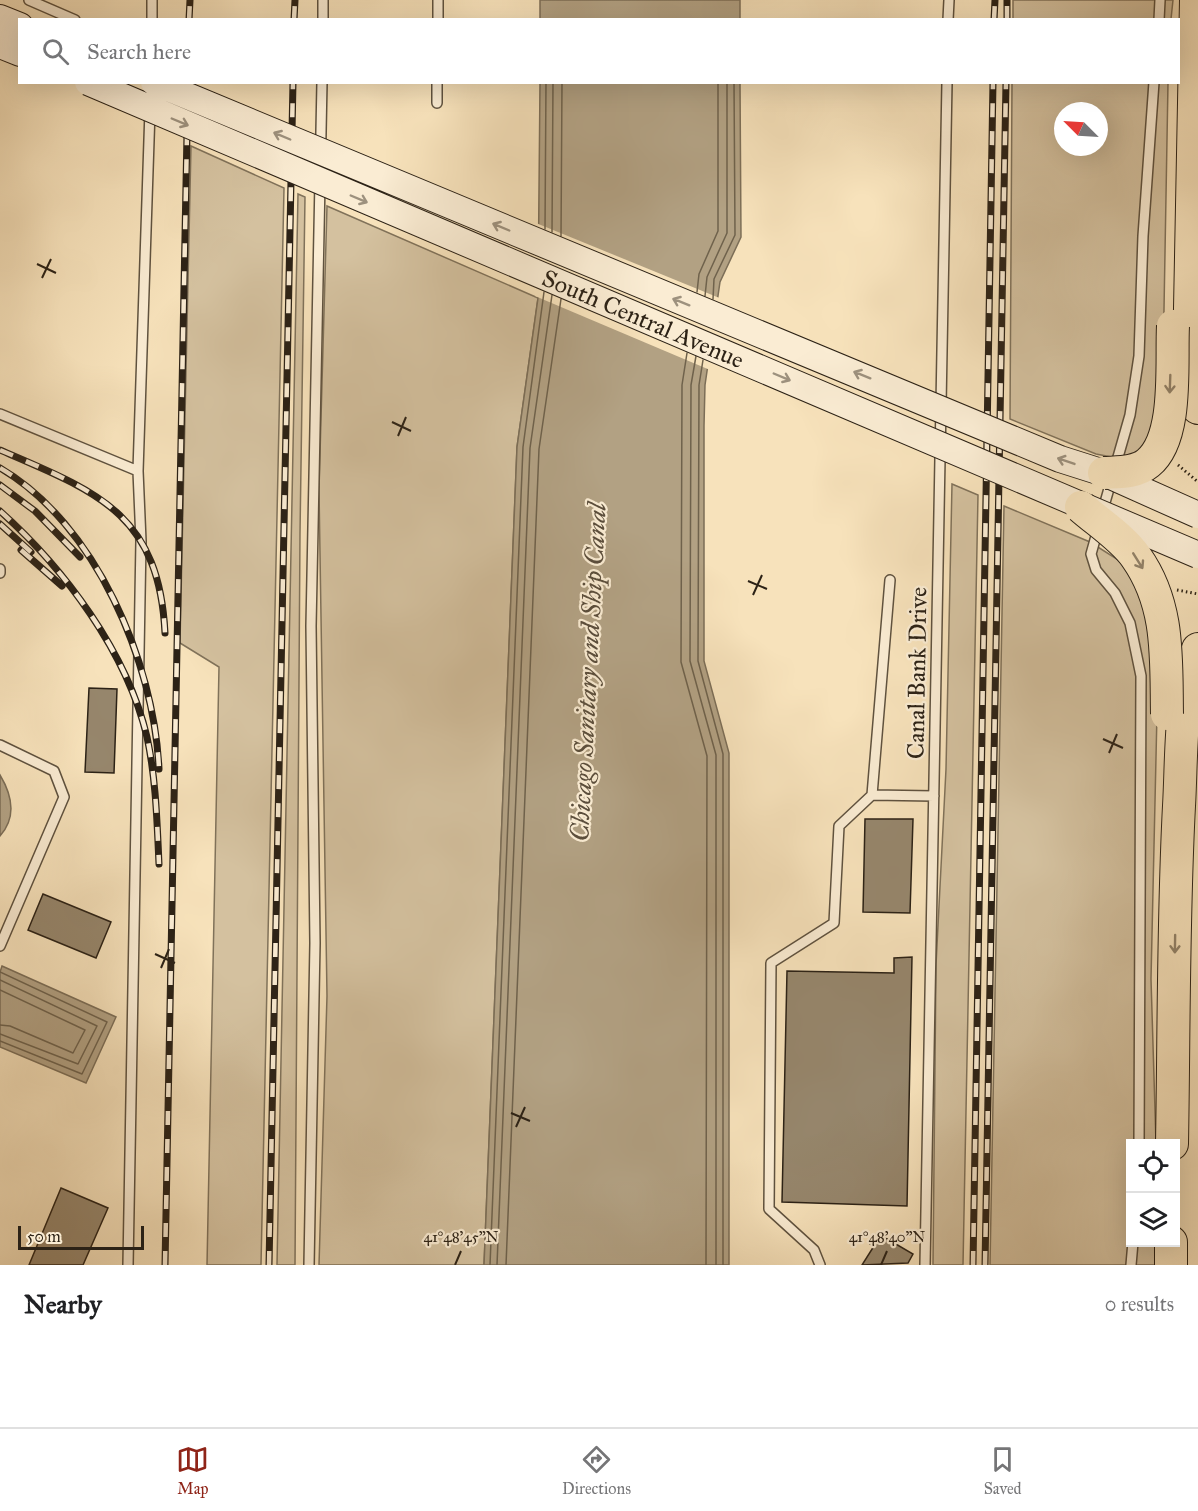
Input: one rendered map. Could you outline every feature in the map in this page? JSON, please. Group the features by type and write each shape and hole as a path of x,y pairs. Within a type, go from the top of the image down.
{"highway":[{"path":"1104,473 1132,471 1148,464 1161,448 1169,429 1181,326 1179,244 1188,165 1192,154 1196,0"},
{"path":"1181,326 1198,408"},
{"path":"1081,507 1136,555 1157,595 1166,631 1175,714 1173,1139"},
{"path":"1175,714 1198,649"},
{"path":"1171,1247 1171,1265"}],"main road":[{"path":"0,18 18,25"},
{"path":"0,45 18,52"},
{"name":"South Central Avenue","path":"92,84 1198,555"},
{"name":"South Central Avenue","path":"157,84 1060,459 1104,473 1198,515"}],"lane":[{"path":"29,0 70,18"},
{"path":"152,0 152,18"},
{"path":"323,0 323,18"},
{"path":"438,0 438,18"},
{"path":"948,18 949,0"},
{"path":"1159,18 1160,0"},
{"path":"128,1265 141,541 138,471 152,84"},
{"path":"309,1265 315,942 311,626 322,84"},
{"path":"437,84 437,103"},
{"name":"Canal Bank Drive","path":"926,1265 947,84"},
{"path":"1138,1139 1141,676 1130,623 1115,593 1096,570 1091,554 1130,415 1139,356 1143,236 1154,84"},
{"path":"0,414 138,471"},
{"path":"820,1265 814,1250 769,1209 771,963 834,923 839,826 872,795 890,580"},
{"path":"0,745 54,771 64,797 0,946"},
{"path":"872,795 934,796"},
{"path":"1131,1265 1133,1247"}],"path":[{"path":"1178,465 1198,482"},
{"path":"1173,589 1198,594"}],"shaded area":[{"path":"1013,0 1173,0 1171,18 1013,18"},
{"path":"1012,84 1168,84 1162,422 1139,455 1122,459 1096,454 1010,419"},
{"path":"191,146 284,188 261,1265 207,1265 219,667 180,643"},
{"path":"298,194 305,197 300,533 295,1265 277,1265"},
{"path":"327,206 538,298 517,447 484,1265 319,1265 327,996 319,490"},
{"path":"952,484 978,495 963,1265 933,1265 936,965 946,769"},
{"path":"1004,506 1090,542 1120,561 1147,600 1157,713 1151,979 1156,1139 1126,1139 1126,1247 1155,1247 1155,1265 990,1265"}],"water":[{"path":"540,0 740,0 740,18 540,18"},
{"name":"Chicago Sanitary and Ship Canal","path":"540,84 740,84 741,237 720,282 705,385 704,426 704,661 729,753 729,1265 484,1265 517,447 538,298"},
{"path":"0,775 10,798 11,814 0,836"},
{"path":"2,966 116,1017 86,1083 0,1047 0,972"}],"pier":[{"path":"536,223 722,299 710,370 535,296"}],"building":[{"path":"89,688 117,689 114,773 85,772"},
{"path":"865,819 913,819 910,913 863,912"},
{"path":"43,894 111,922 96,958 28,930"},
{"path":"912,957 907,1206 782,1202 787,971 894,973 894,958"},
{"path":"61,1188 108,1208 83,1265 29,1265"},
{"path":"877,1233 913,1254 908,1263 862,1265 874,1246 870,1244"}],"railway":[{"path":"189,18 190,0"},
{"path":"294,18 295,0"},
{"path":"994,18 995,0"},
{"path":"1007,0 1007,18"},
{"path":"165,1265 188,84"},
{"path":"269,1265 293,84"},
{"path":"973,1265 993,84"},
{"path":"985,1265 1006,84"},
{"path":"0,450 94,495 117,513 136,534 150,560 160,593 165,633"},
{"path":"0,468 34,493 65,524 91,560 114,599 132,642 146,685 155,728 159,769"},
{"path":"0,485 35,511 80,557"},
{"path":"0,511 47,558 69,585 109,643 125,674 138,705 150,753 156,801 159,864"},
{"path":"0,524 31,552"},
{"path":"21,550 62,586"}]}
